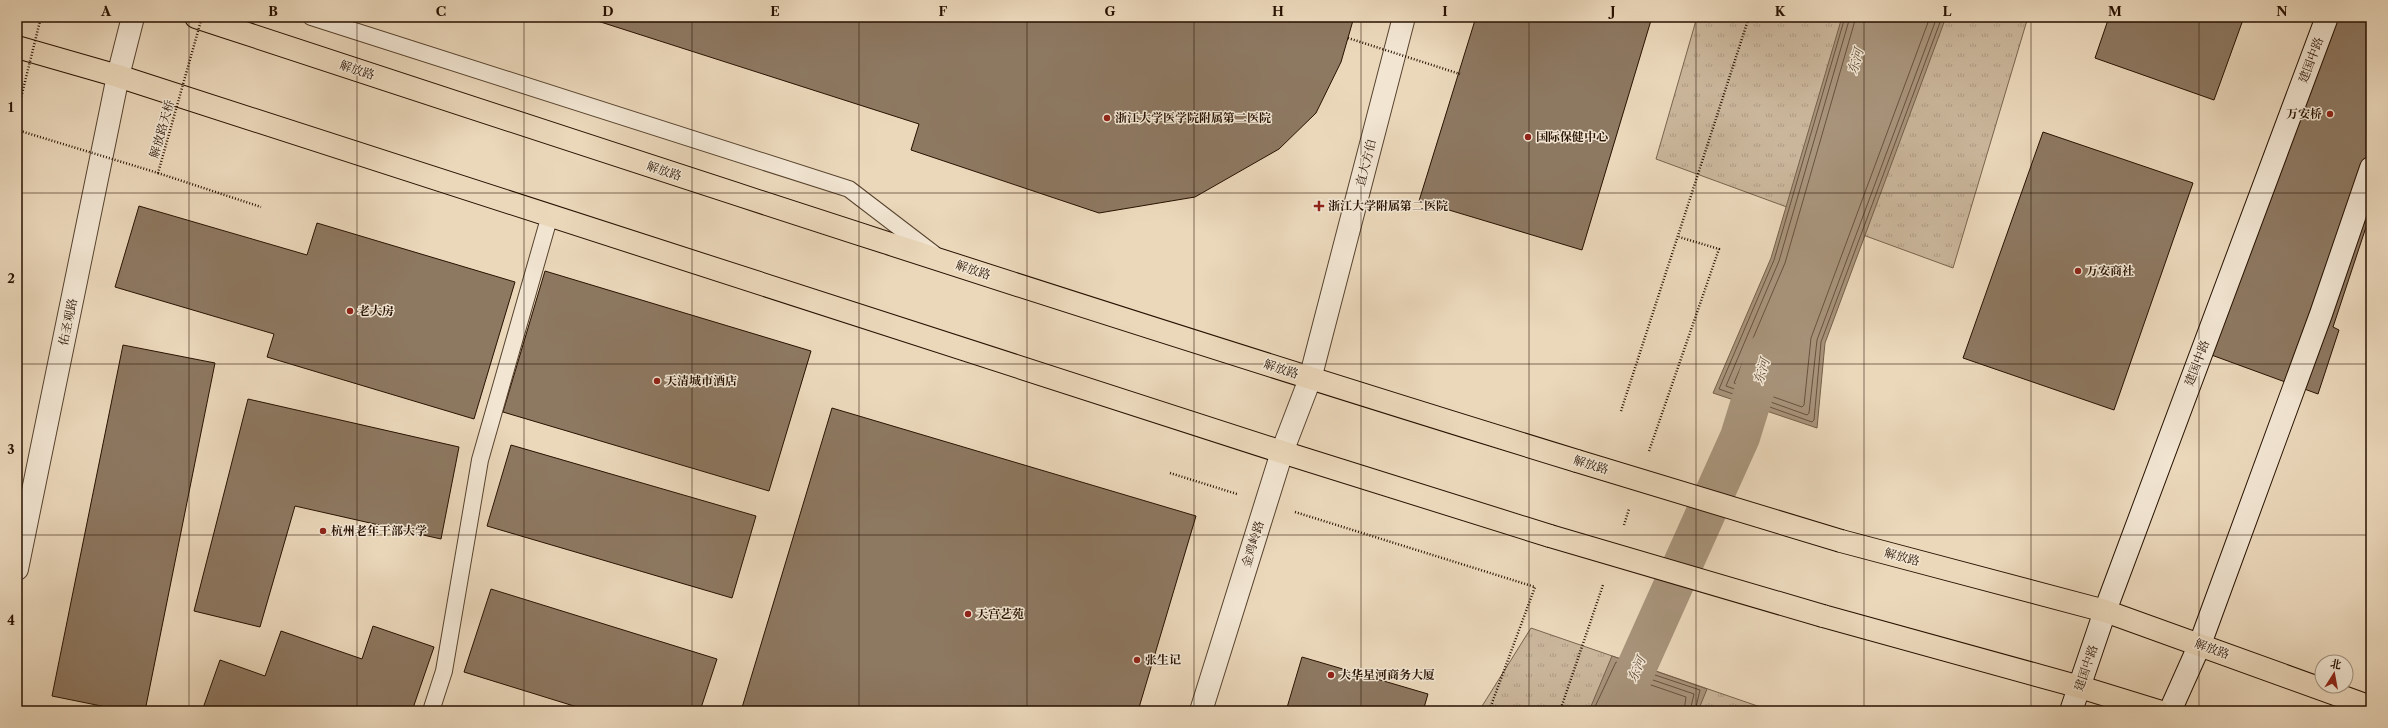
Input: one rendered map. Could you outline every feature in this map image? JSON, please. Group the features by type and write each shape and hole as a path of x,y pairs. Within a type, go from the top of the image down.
{"main road":[{"name":"佑圣观路","path":"17,568 22,519 118,76 133,17"},
{"name":"解放路","path":"196,17 653,168 1310,379 1841,541 2105,611 2200,644 2371,707"},
{"name":"直大方伯","path":"1310,379 1404,17"},
{"name":"建国中路","path":"2071,711 2105,611 2327,17"},
{"path":"17,47 118,76 1282,452 1550,536 1823,616 2080,687 2158,711"},
{"path":"2170,711 2200,644 2321,314 2371,168"},
{"name":"金鸡岭路","path":"1201,711 1282,452 1310,379"}],"lane":[{"path":"311,17 849,189 944,261"},
{"path":"431,711 444,671 480,460 550,216"}],"path":[{"path":"17,114 41,17"},
{"name":"解放路天桥","path":"17,130 158,173 202,17"},
{"path":"1621,411 1749,17"},
{"path":"1348,38 1460,74"},
{"path":"158,173 261,207"},
{"path":"1170,473 1535,587 1489,711"}],"green space":[{"path":"1697,17 2028,17 1953,268 1656,159"},
{"path":"1531,628 1772,711 1479,711"}],"water":[{"path":"1842,17 1946,17 1825,343 1817,428 1713,393 1771,258"},
{"path":"1612,656 1707,689 1698,711 1589,711"}],"building":[{"name":"浙江大学医学院附属第二医院","path":"585,17 1354,17 1341,62 1316,113 1279,149 1195,197 1099,213 911,150 919,124"},
{"name":"国际保健中心","path":"1476,17 1652,17 1582,250 1419,201"},
{"path":"2109,17 2244,17 2214,100 2095,58"},
{"name":"万安桥","path":"2322,17 2371,17 2371,212 2333,327 2339,330 2318,394 2206,353"},
{"name":"万安商社","path":"2043,132 2193,183 2114,410 1963,358"},
{"name":"老大房","path":"139,206 307,255 317,223 515,282 474,419 267,357 274,334 115,287"},
{"name":"天清城市酒店","path":"545,271 811,351 769,491 503,412"},
{"path":"123,345 215,363 145,711 126,711 52,696"},
{"path":"248,399 459,447 441,539 295,506 260,627 194,611"},
{"name":"天宫艺苑","path":"832,408 1196,516 1138,711 741,711"},
{"path":"511,445 756,516 732,598 487,526"},
{"path":"491,589 717,659 700,711 590,711 464,672"},
{"path":"373,626 434,647 412,711 202,711 220,660 265,676 281,631 362,659"},
{"name":"大华星河商务大厦","path":"1302,657 1428,694 1423,711 1286,711"}],"waterway":[{"name":"东河","path":"1617,711 1740,437 1766,353"}],"place":[{"name":"万安桥","path":"2330,114"},
{"name":"浙江大学医学院附属第二医院","path":"1107,118"},
{"name":"国际保健中心","path":"1528,137"},
{"name":"浙江大学附属第二医院","path":"1319,206"},
{"name":"万安商社","path":"2078,271"},
{"name":"老大房","path":"350,311"},
{"name":"天清城市酒店","path":"657,381"},
{"name":"杭州老年干部大学","path":"323,531"},
{"name":"天宫艺苑","path":"968,614"},
{"name":"张生记","path":"1137,660"},
{"name":"大华星河商务大厦","path":"1331,675"}]}
